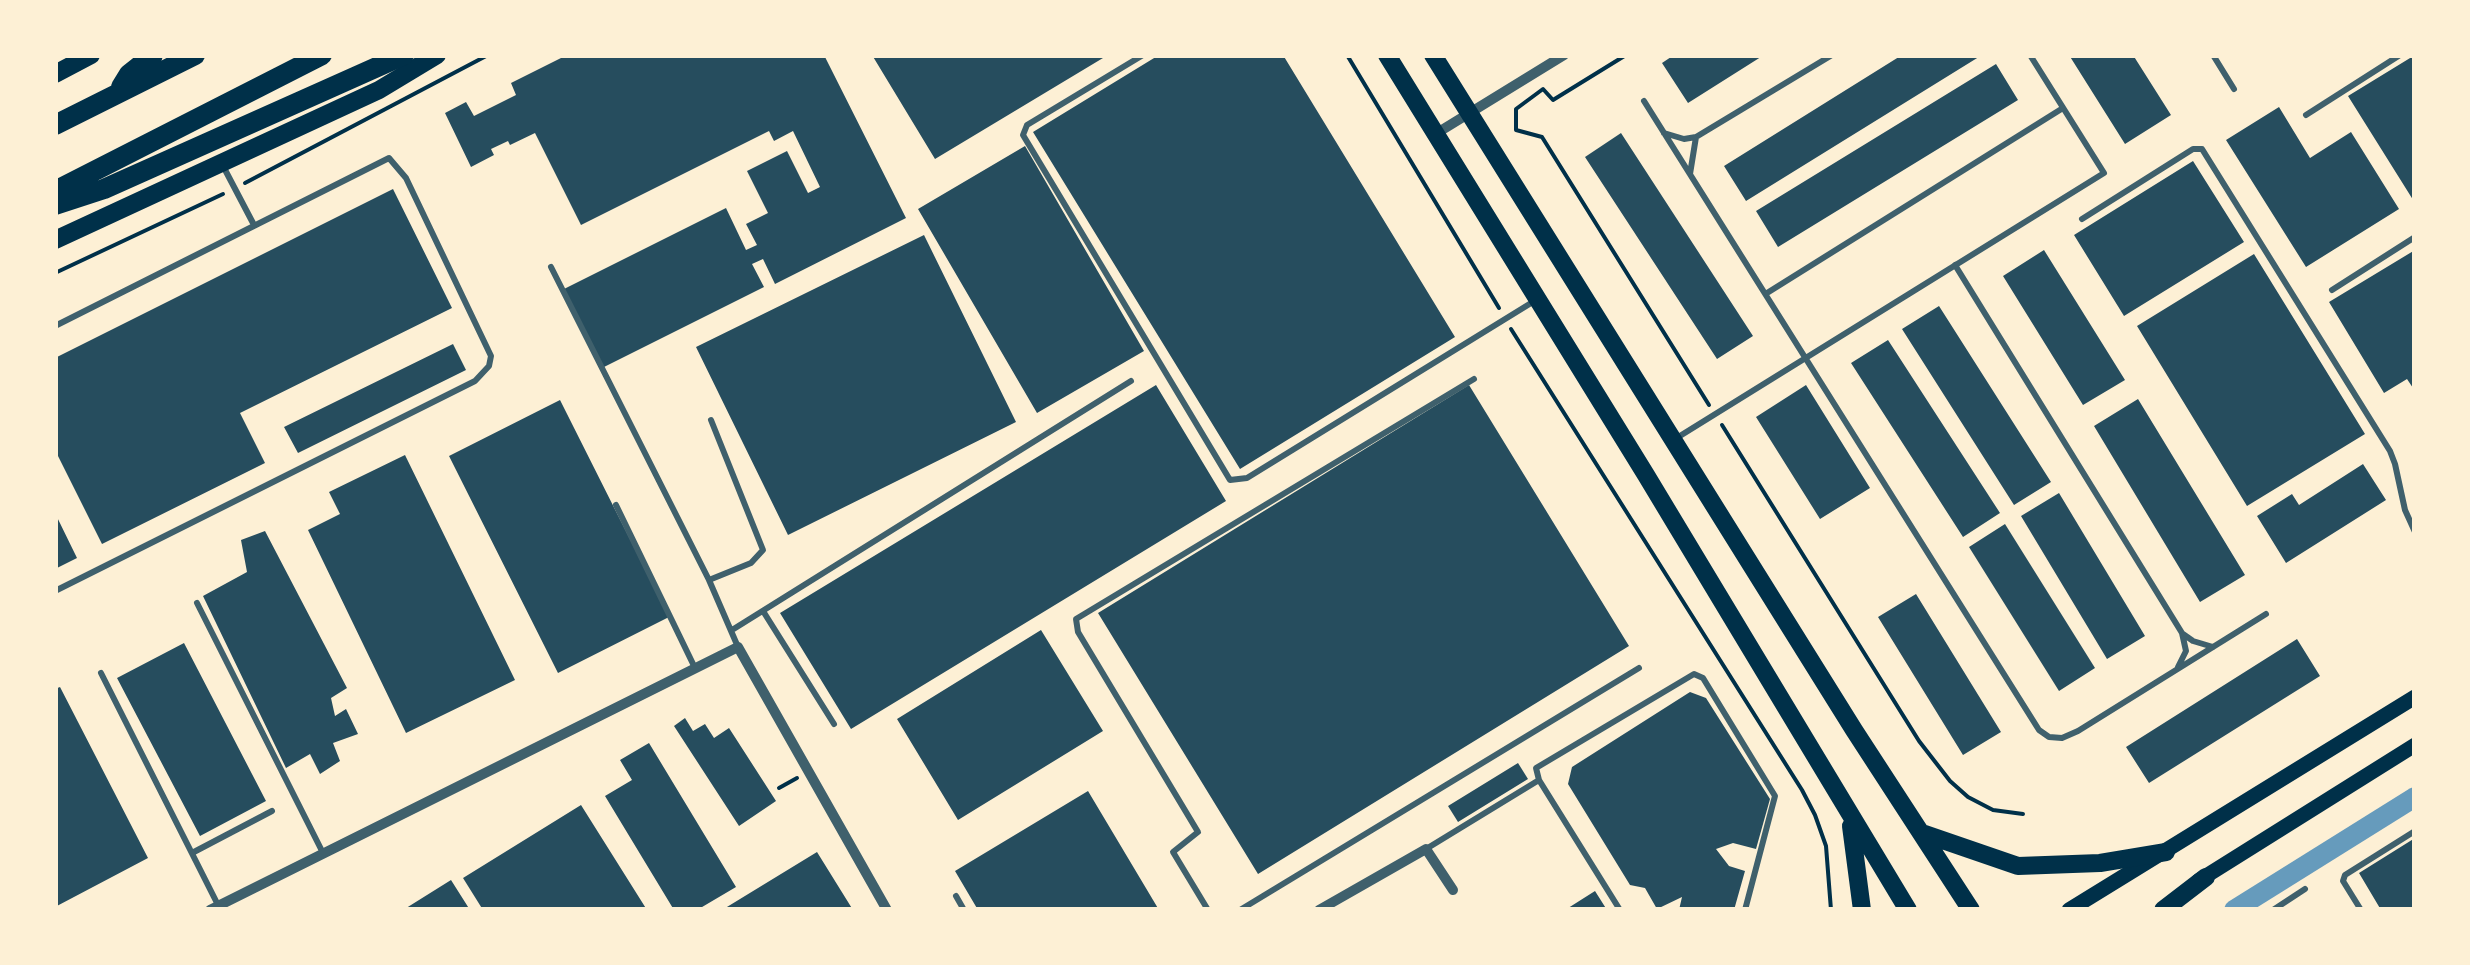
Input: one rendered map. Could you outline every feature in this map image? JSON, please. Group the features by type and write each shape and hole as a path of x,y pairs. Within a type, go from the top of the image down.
{"highway":[{"path":"117,93 129,74 153,55"},
{"path":"55,125 195,55"},
{"path":"55,191 322,55"},
{"path":"55,205 104,189 404,55"}],"main road":[{"path":"55,74 91,55"},
{"path":"55,240 379,90 437,55"},
{"path":"1387,55 1908,910"},
{"path":"1433,55 1971,910"},
{"path":"2068,910 2415,697"},
{"path":"2152,910 2415,744"},
{"path":"1849,817 1862,910"},
{"path":"1922,833 2018,866 2100,864 2166,852"},
{"path":"2162,910 2206,877"}],"street":[{"path":"1437,133 1564,55"},
{"path":"214,908 738,647 884,909"},
{"path":"1322,909 1426,849 1453,890"}],"lane":[{"path":"1144,55 1027,125 1024,135 1230,480 1248,478 1538,299"},
{"path":"1663,132 1674,138 1696,137 1832,55"},
{"path":"1673,441 2104,172 2030,55"},
{"path":"2213,55 2234,89"},
{"path":"2306,115 2400,55"},
{"path":"1644,102 2039,730 2049,737 2062,738 2078,731 2266,614"},
{"path":"1767,292 2063,108"},
{"path":"1690,175 1696,137"},
{"path":"2082,219 2193,149 2202,149 2390,451 2405,510 2415,532"},
{"path":"55,326 390,158 402,170 489,346 489,366 475,380 55,591"},
{"path":"221,162 254,225"},
{"path":"2332,290 2415,237"},
{"path":"1955,265 2182,633 2186,650 2177,670"},
{"path":"551,267 710,580 738,647"},
{"path":"1208,910 1173,852 1198,832 1078,632 1076,619 1474,379"},
{"path":"732,630 1131,381"},
{"path":"710,580 751,563 763,550 711,420"},
{"path":"616,505 695,668"},
{"path":"197,603 324,854"},
{"path":"763,611 834,724"},
{"path":"2182,633 2193,642 2214,647"},
{"path":"1240,910 1639,668"},
{"path":"101,674 192,853 214,908"},
{"path":"1620,910 1535,772 1538,766 1688,675 1703,678 1775,796 1744,910"},
{"path":"1426,849 1538,780"},
{"path":"192,853 272,812"},
{"path":"2361,910 2343,881 2345,875 2415,831"},
{"path":"2273,910 2306,889"},
{"path":"956,896 964,910"}],"path":[{"path":"55,273 234,189 488,55"},
{"path":"1347,55 1505,319 1816,814 1826,846 1831,910"},
{"path":"1626,55 1553,100 1543,89 1516,108 1516,130 1542,137 1919,741 1950,781 1968,797 1993,810 2023,814"},
{"path":"780,788 797,778"}],"building":[{"path":"567,55 824,55 906,218 775,284 763,259 752,264 764,287 602,368 564,289 726,208 746,250 757,245 746,224 768,213 747,171 787,151 808,193 820,187 793,131 774,141 769,131 581,225 535,133 491,149 494,155 471,167 445,113 466,102 474,116 516,95 511,83"},
{"path":"872,55 1101,55 1103,58 935,159"},
{"path":"1159,55 1283,55 1455,337 1240,469 1033,132"},
{"path":"1674,55 1764,55 1688,103 1662,63"},
{"path":"1902,55 1982,55 1746,201 1724,166"},
{"path":"2069,55 2133,55 2171,115 2125,144"},
{"path":"2415,55 2415,203 2348,96"},
{"path":"1996,64 2018,100 1778,247 1756,211"},
{"path":"2279,107 2310,158 2351,132 2399,209 2306,267 2226,140"},
{"path":"1621,133 1753,336 1717,359 1585,157"},
{"path":"1025,146 1144,351 1037,413 918,209"},
{"path":"2193,161 2244,242 2124,316 2074,235"},
{"path":"393,189 452,308 240,413 265,463 102,544 55,450 55,358"},
{"path":"924,235 1016,422 788,535 696,347"},
{"path":"2044,250 2125,380 2083,405 2003,276"},
{"path":"2415,250 2415,391 2407,379 2384,393 2329,302"},
{"path":"2254,254 2365,434 2247,506 2137,326"},
{"path":"1939,306 2051,482 2014,505 1902,329"},
{"path":"1888,340 2000,513 1963,537 1851,363"},
{"path":"453,344 466,370 298,453 284,427"},
{"path":"1156,385 1226,501 851,729 780,613"},
{"path":"1469,385 1629,646 1258,874 1098,613"},
{"path":"1806,385 1870,488 1820,519 1756,417"},
{"path":"2138,399 2245,575 2200,602 2094,426"},
{"path":"560,400 669,617 558,673 449,456"},
{"path":"405,455 515,680 406,733 308,530 340,514 329,492"},
{"path":"2363,464 2386,500 2286,563 2257,516 2292,494 2299,505"},
{"path":"2059,493 2145,636 2107,659 2021,516"},
{"path":"55,513 77,558 55,569"},
{"path":"2005,524 2095,668 2059,691 1969,547"},
{"path":"265,531 347,688 331,698 335,716 346,709 358,734 333,743 340,761 320,774 310,754 286,768 203,596 247,572 241,540"},
{"path":"1916,594 2001,732 1963,755 1878,617"},
{"path":"1041,630 1103,731 958,820 897,719"},
{"path":"2297,639 2320,676 2149,783 2126,747"},
{"path":"184,643 266,801 200,836 117,678"},
{"path":"60,687 148,858 55,907 55,689"},
{"path":"1690,692 1706,698 1770,799 1756,849 1733,843 1716,849 1729,866 1745,871 1734,910 1679,910 1682,897 1657,909 1645,888 1630,885 1568,784 1572,767"},
{"path":"685,718 693,731 705,724 714,738 729,728 776,801 739,826 674,726"},
{"path":"649,743 736,887 697,910 674,910 605,796 632,780 620,760"},
{"path":"1518,763 1528,779 1458,822 1448,806"},
{"path":"1088,791 1159,910 978,910 955,871"},
{"path":"581,805 647,910 483,910 463,878"},
{"path":"2415,838 2415,910 2381,910 2359,873"},
{"path":"817,852 853,910 722,910"},
{"path":"451,880 470,910 403,910"},
{"path":"1595,891 1607,910 1565,910"}],"waterway":[{"path":"2234,910 2415,797"}]}
